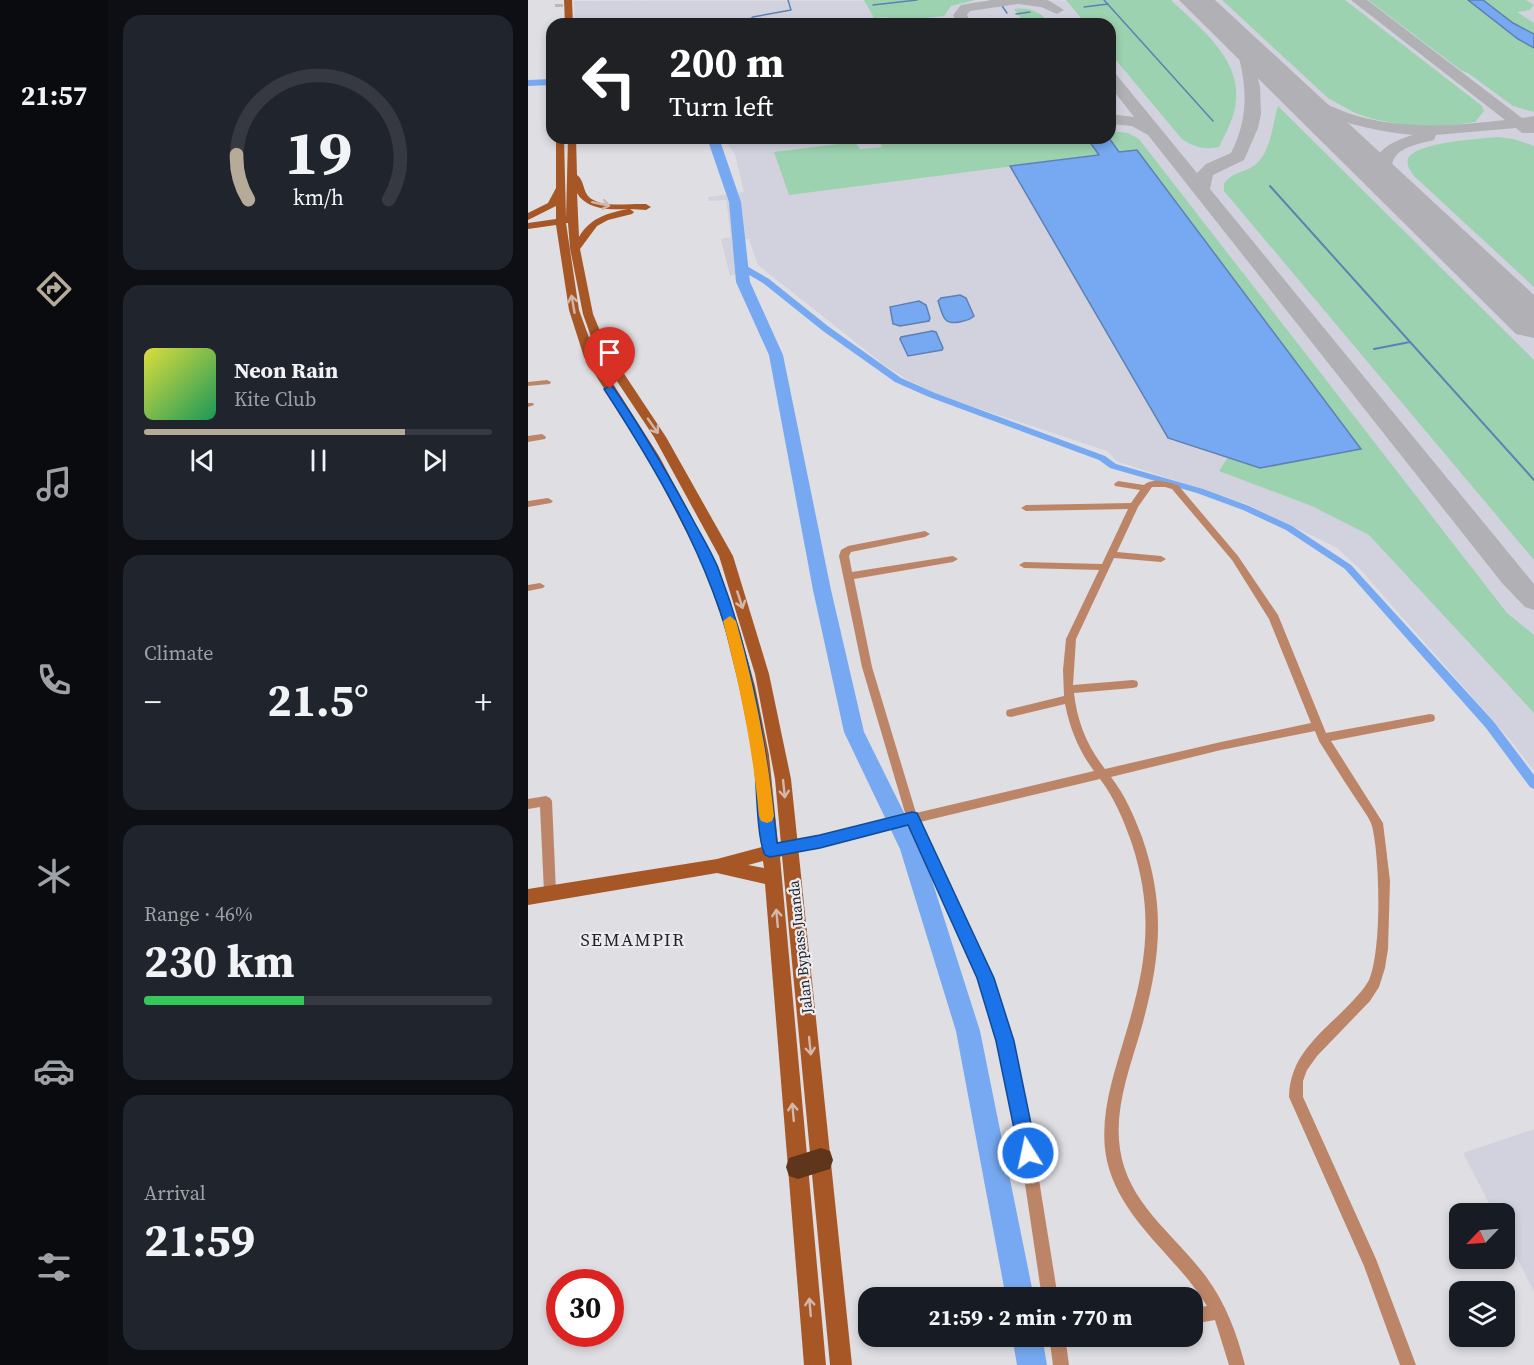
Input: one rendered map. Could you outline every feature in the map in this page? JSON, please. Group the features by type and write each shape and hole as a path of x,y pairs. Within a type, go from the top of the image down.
{"main road":[{"path":"568,0 569,18"},
{"path":"560,144 560,188 566,217"},
{"path":"566,217 574,172 572,144"},
{"path":"574,172 583,196 590,202 608,206 646,207 595,223 586,233 583,242 575,248"},
{"path":"528,218 552,205 560,188"},
{"path":"528,218 566,217"},
{"path":"528,226 566,217"},
{"name":"Jalan Bypass Juanda","path":"566,217 575,248 588,314 601,348 660,437 726,556 743,640 747,686 761,755 773,878 809,1163 841,1365"},
{"name":"Jalan Bypass Juanda","path":"566,217 573,310 583,341 590,357 653,456 711,566 743,640 762,674 783,779 791,848 809,1163 815,1365"},
{"path":"528,897 717,866 770,851 791,848"},
{"path":"717,866 773,878"}],"street":[{"path":"528,384 547,382"},
{"path":"528,439 542,437"},
{"path":"1237,1365 1219,1311 1201,1282 1137,1211 1122,1182 1115,1161 1112,1142 1113,1111 1147,974 1152,925 1150,886 1130,822 1120,801 1079,735 1069,694 1067,659 1071,639 1134,506 1145,488 1153,483 1165,484 1178,489 1235,558 1274,618 1320,732 1377,823 1385,900 1379,967 1368,992 1308,1058 1294,1085 1296,1097 1371,1264 1408,1365"},
{"path":"1118,484 1145,488"},
{"path":"528,504 548,501"},
{"path":"1026,508 1134,506"},
{"path":"925,534 846,550 844,556 867,667 909,819 986,978 1005,1041 1024,1130 1048,1287"},
{"path":"1112,555 1161,559"},
{"path":"849,576 953,559"},
{"path":"1024,565 1106,567"},
{"path":"528,588 540,586"},
{"path":"1011,713 1069,694 1133,684"},
{"path":"791,848 1103,776 1221,746 1430,718"},
{"path":"528,804 546,801 550,892"},
{"path":"1203,1314 1219,1311"},
{"path":"1059,1347 1061,1365"}],"shaded area":[{"path":"1534,0 1534,771 1511,741 1360,569 1337,548 1249,505 1116,461 1107,451 941,396 906,379 883,364 758,265 749,239 732,241 739,273 730,276 721,239 731,237 726,200 709,201 708,197 744,192 735,154 728,144 1116,144 1116,18 575,18 574,1"},
{"path":"1534,1129 1534,1292 1515,1254 1515,1203 1489,1203 1463,1153"}],"green space":[{"path":"864,0 975,0 951,6 944,16 874,18"},
{"path":"1066,0 1171,0 1195,22 1218,47 1233,75 1236,91 1235,108 1219,147 1199,147 1181,138 1116,60 1116,18 1081,18"},
{"path":"1222,0 1345,0 1482,106 1484,111 1475,122 1438,127 1413,127 1355,113 1328,98"},
{"path":"1368,0 1526,0 1534,5 1531,10 1517,12 1534,23 1534,112 1513,106 1462,71"},
{"path":"1014,9 1034,11 1044,18 1021,18"},
{"path":"1278,106 1534,360 1534,560 1224,191 1224,184 1230,178 1252,167 1263,156 1270,139"},
{"path":"1116,132 1128,133 1139,139 1507,613 1534,635 1534,713 1369,535 1312,506 1219,471 1228,457 1260,468 1144,159 1119,152 1113,144 1116,144"},
{"path":"1497,137 1514,139 1534,146 1534,287 1414,176 1408,164 1408,159 1413,153 1435,145"},
{"path":"839,144 856,144 860,149 882,147 881,144 1091,144 1099,155 789,195 774,152"}],"water":[{"path":"1468,0 1483,0 1513,23 1534,34 1534,48 1518,39"},
{"path":"1091,144 1113,144 1119,152 1137,150 1361,449 1260,468 1168,438 1010,166 1099,155"},
{"path":"960,295 966,298 974,316 961,322 949,322 943,316 938,301 941,298"},
{"path":"919,301 926,305 929,321 900,326 893,324 890,307"},
{"path":"936,332 942,350 908,356 901,337"}],"waterway":[{"path":"752,18 791,10 788,0"},
{"path":"873,5 917,0"},
{"path":"998,0 1007,13"},
{"path":"1104,0 1108,4"},
{"path":"1084,7 1108,4"},
{"path":"1108,4 1213,121"},
{"path":"1016,14 1030,12"},
{"path":"528,83 546,82"},
{"path":"715,144 735,202 743,282 776,355 822,590 854,732 911,849 968,1031 1018,1287"},
{"path":"1270,186 1534,480"},
{"path":"742,267 766,281 826,329 898,380 932,395 1102,458 1113,466 1200,491 1246,508 1289,528 1348,567 1490,725 1534,784"},
{"path":"1374,349 1410,342"},
{"path":"1029,1347 1032,1365"}],"taxiway":[{"path":"961,18 960,15 966,8 1018,0 1044,3 1057,10"},
{"path":"1358,0 1519,123"},
{"path":"1201,189 1201,182 1207,171 1238,156 1250,128 1253,114 1253,87 1242,44"},
{"path":"1116,83 1201,189"},
{"path":"1303,102 1362,123 1390,128 1445,130 1519,123"},
{"path":"1116,120 1136,122 1153,131"},
{"path":"1519,123 1534,121"},
{"path":"1519,123 1528,130"},
{"path":"1387,182 1383,172 1386,156 1400,145 1428,136"},
{"path":"1201,189 1511,576 1534,600"}],"runway":[{"path":"1196,0 1534,323"}],"slow traffic":[{"path":"730,621 747,686 761,755 767,816"}],"district":[{"name":"SEMAMPIR","path":"633,939"}],"route":[{"path":"610,389 653,456 711,566 731,625 747,686 761,755 770,851 791,848 912,818 986,978 1005,1041 1028,1153"}]}
